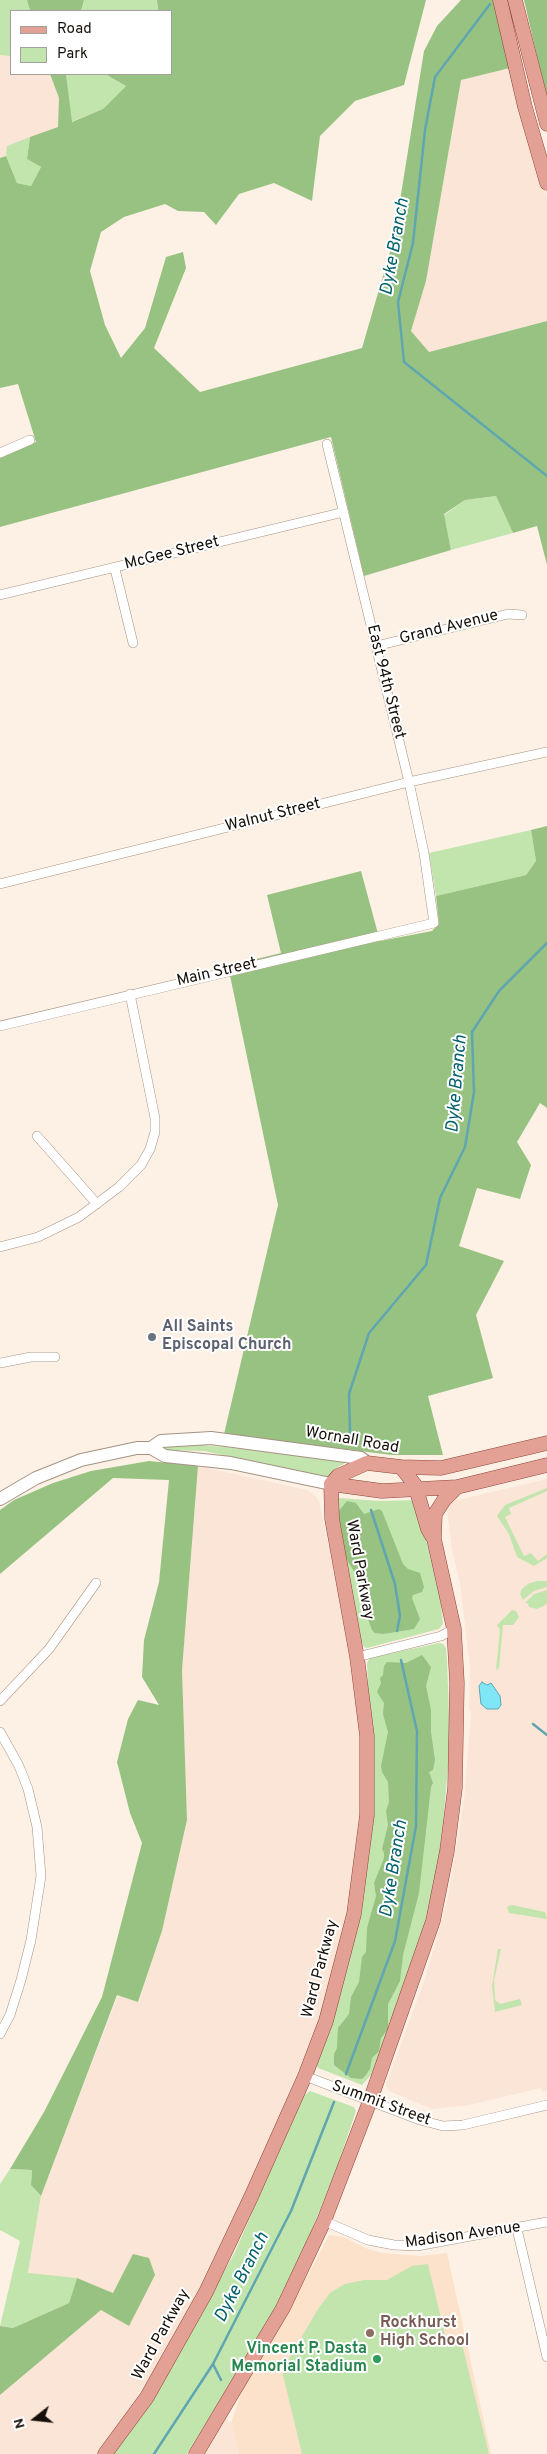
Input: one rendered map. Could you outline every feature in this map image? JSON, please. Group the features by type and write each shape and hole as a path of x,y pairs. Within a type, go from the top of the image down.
{"main road":[{"path":"500,0 525,107 547,183"},
{"path":"516,0 547,124"},
{"name":"Wornall Road","path":"151,1448 161,1441 211,1438 361,1458 367,1463 401,1467 441,1468 547,1444"},
{"name":"Wornall Road","path":"0,1499 36,1478 81,1460 138,1448 151,1448 166,1456 231,1463 331,1484 382,1491 457,1487 547,1465"},
{"path":"331,1484 338,1476 367,1463"},
{"path":"401,1467 417,1490 428,1529 434,1539"},
{"name":"Ward Parkway","path":"105,2454 147,2397 206,2292 252,2197 305,2076 326,2020 354,1914 366,1823 366,1736 357,1657 332,1519 331,1484"},
{"path":"196,2454 283,2308 324,2221 370,2101 434,1921 447,1851 455,1788 457,1683 454,1629 434,1539 435,1514 444,1500 457,1487"}],"street":[{"path":"0,453 30,440"},
{"name":"East 94th Street","path":"327,444 409,782 424,853 434,923"},
{"name":"McGee Street","path":"0,596 344,512"},
{"path":"115,569 133,643"},
{"name":"Grand Avenue","path":"376,646 508,614 522,615"},
{"name":"Walnut Street","path":"0,884 409,782 547,752"},
{"name":"Main Street","path":"0,1026 434,923"},
{"path":"0,1247 38,1237 98,1204 119,1187 140,1164 150,1149 155,1125 130,994"},
{"path":"38,1136 98,1204"},
{"path":"0,1363 31,1357 55,1357"},
{"path":"0,1701 49,1649 96,1582"},
{"path":"357,1657 441,1636 454,1629"},
{"path":"0,1732 19,1766 28,1789 37,1827 41,1876 31,1940 23,1972 10,2015 0,2034"},
{"name":"Summit Street","path":"305,2076 420,2120 451,2126 547,2105"},
{"name":"Madison Avenue","path":"324,2221 368,2240 394,2245 417,2246 547,2222"},
{"path":"517,2229 547,2356"}],"shaded area":[{"path":"0,0 27,0 30,10 10,10 10,75 50,75 59,98 58,127 8,146 6,156 0,158"},
{"path":"510,68 547,198 547,321 429,352 411,331 426,281 461,80"},
{"path":"198,1466 307,1490 315,1495 319,1502 347,1631 356,1691 362,1752 360,1826 352,1894 325,2005 259,2167 187,2316 150,2378 97,2454 0,2454 0,2395 101,2310 113,2293 77,2278 28,2274 41,2196 118,1995 139,2002 162,1931 187,1821 182,1670"},
{"path":"547,1479 547,2091 543,2092 541,2088 469,2105 432,2109 389,2091 386,2085 424,1981 437,1938 448,1897 464,1800 471,1713 469,1708 470,1668 460,1583 452,1550 447,1511 449,1504 454,1501"},
{"name":"Vincent P. Dasta Memorial Stadium","path":"329,2235 343,2237 368,2249 383,2253 421,2256 447,2253 491,2454 239,2454 231,2423 246,2378 287,2315"},
{"path":"225,2418 231,2423 239,2454 202,2454"}],"green space":[{"path":"0,0 27,0 30,10 10,10 10,56 0,55"},
{"path":"27,0 84,0 81,10 30,10"},
{"path":"84,0 157,0 158,10 81,10"},
{"path":"157,0 426,0 404,85 355,101 320,136 312,201 274,183 239,194 216,225 204,212 178,211 165,204 124,217 101,232 90,271 105,325 121,358 145,328 166,257 183,252 186,268 154,348 200,392 362,348 394,238 424,51 437,26 461,0 495,0 510,68 461,80 426,281 411,331 429,352 547,321 547,565 537,526 513,533 496,496 465,500 444,514 451,550 364,576 331,437 0,527 0,458 36,442 18,384 0,388 0,158 6,156 17,183 31,186 41,167 27,159 30,137 58,127 59,98 50,75 66,75 72,122 103,109 126,86 107,75 172,75 172,10 158,10"},
{"path":"524,0 547,0 547,99"},
{"path":"66,75 107,75 126,86 103,109 71,122"},
{"path":"30,137 27,159 41,167 31,186 17,183 6,156 7,146"},
{"path":"496,496 513,533 451,550 444,515 465,500"},
{"path":"547,826 547,1108 540,1103 517,1142 531,1165 520,1199 477,1188 459,1246 504,1261 476,1315 493,1378 428,1396 443,1455 392,1455 224,1434 278,1205 228,966 281,953 267,895 361,871 380,941 432,931 439,923 436,896 526,875 536,861 531,830"},
{"path":"531,830 536,861 526,875 436,896 429,853"},
{"path":"198,1445 347,1462 338,1467 328,1477 323,1477 204,1451 160,1450 159,1446"},
{"path":"149,1461 198,1466 182,1670 187,1820 162,1931 138,2002 117,1995 41,2196 31,2185 32,2170 10,2169 44,2112 102,1997 142,1843 130,1813 117,1762 128,1719 138,1700 159,1705 142,1677 144,1640 159,1582 169,1480 113,1478 0,1574 0,1510 14,1500 53,1483 91,1471"},
{"path":"547,1488 547,1491 509,1508 511,1514 505,1517 524,1556 531,1553 538,1561 547,1554 547,1558 534,1566 517,1557 509,1534 497,1516 505,1505"},
{"path":"339,1498 380,1501 417,1500 441,1604 443,1624 439,1629 367,1648 364,1647 361,1641 336,1508"},
{"path":"347,1501 356,1503 364,1514 379,1509 382,1511 403,1564 408,1569 420,1573 424,1587 422,1592 413,1595 412,1598 420,1619 414,1629 383,1634 375,1633 372,1630 366,1613 370,1598 363,1590 359,1574 355,1573 347,1560 342,1541 337,1513"},
{"path":"537,1581 547,1581 547,1587 534,1591 523,1600 520,1594 522,1589 528,1584"},
{"path":"547,1590 547,1604 537,1609 529,1607 528,1603 525,1603 534,1594"},
{"path":"512,1610 516,1611 519,1617 513,1625 503,1625 499,1668 496,1670 500,1630 497,1625"},
{"path":"439,1643 443,1644 446,1648 450,1741 441,1851 422,1936 394,2020 371,2075 362,2085 318,2068 316,2064 357,1931 370,1848 373,1809 367,1663 370,1658"},
{"path":"422,1655 431,1667 426,1686 431,1710 431,1732 435,1760 433,1770 429,1772 433,1783 419,1893 403,1955 400,1981 388,2004 388,2029 381,2038 379,2051 372,2058 370,2069 366,2075 362,2079 351,2078 334,2065 334,2054 337,2048 338,2028 349,2014 351,1997 359,1982 362,1957 366,1952 367,1928 376,1896 374,1883 384,1858 382,1849 388,1825 386,1811 389,1802 388,1782 381,1766 388,1732 383,1714 384,1703 377,1692 381,1683 380,1678 383,1675 384,1666 387,1662 406,1663"},
{"path":"512,1905 545,1912 547,1919 509,1913 507,1907"},
{"path":"498,1949 501,1949 494,1980 495,2000 500,2004 520,1999 522,2005 495,2012 492,1986"},
{"path":"310,2091 354,2107 356,2111 337,2167 309,2237 278,2306 187,2454 111,2454 213,2291 235,2252 302,2097"},
{"path":"10,2169 32,2170 31,2185 41,2196 28,2273 77,2278 69,2303 13,2328 0,2326 20,2241 0,2230 0,2184"},
{"path":"133,2254 149,2258 155,2275 129,2326 101,2310 0,2395 0,2326 13,2328 69,2303 77,2278 113,2293"},
{"name":"Vincent P. Dasta Memorial Stadium","path":"428,2264 448,2347 462,2344 489,2454 302,2454 282,2371 318,2309 330,2293 345,2284 364,2280 387,2280 412,2266"}],"water":[{"path":"482,1682 487,1685 491,1683 500,1696 501,1705 498,1709 487,1709 481,1704 479,1686"}],"waterway":[{"name":"Dyke Branch","path":"490,4 435,77 425,130 413,243 398,302 404,362 547,476"},
{"name":"Dyke Branch","path":"350,1432 349,1394 369,1333 426,1265 440,1198 465,1147 474,1092 472,1032 499,991 547,943"},
{"name":"Dyke Branch","path":"371,1510 395,1584 400,1616 397,1631"},
{"name":"Dyke Branch","path":"346,2074 395,1941 416,1826 417,1731 401,1660"},
{"path":"533,1724 547,1735"},
{"name":"Dyke Branch","path":"154,2454 213,2364 291,2211 334,2102"},
{"path":"213,2364 221,2380"}],"place":[{"name":"All Saints Episcopal Church","path":"152,1337"},
{"name":"Rockhurst High School","path":"370,2333"},
{"name":"Vincent P. Dasta Memorial Stadium","path":"377,2359"}]}
